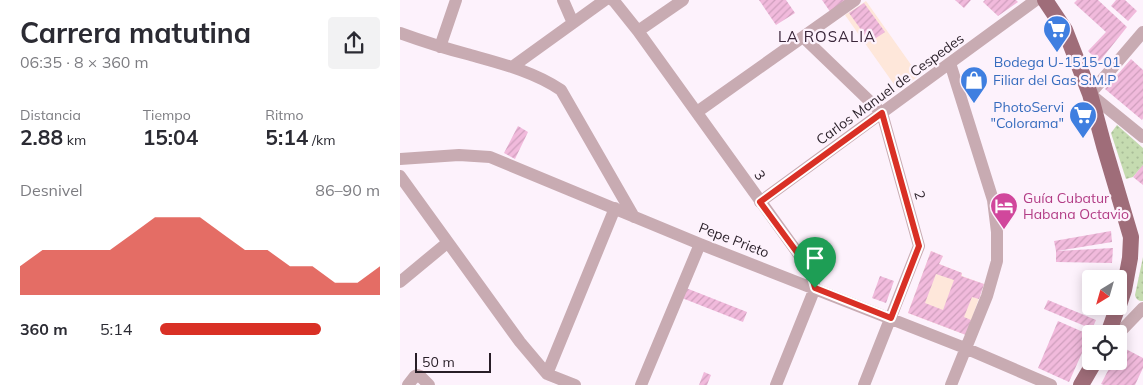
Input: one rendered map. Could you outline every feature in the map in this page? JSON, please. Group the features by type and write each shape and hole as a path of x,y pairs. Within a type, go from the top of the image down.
{"main road":[{"path":"1045,0 1065,30 1090,94 1131,238 1128,270"},
{"path":"1081,385 1090,370"}],"street":[{"path":"440,46 456,0"},
{"path":"563,0 573,23"},
{"path":"512,67 606,0"},
{"name":"3","path":"612,0 638,31 810,270 815,288"},
{"path":"638,31 683,0"},
{"path":"697,112 855,0"},
{"name":"Carlos Manuel de Cespedes","path":"760,202 1036,0"},
{"path":"1143,32 1090,94 1143,137"},
{"path":"400,33 512,67 549,82 561,90 634,217"},
{"path":"803,37 882,113"},
{"path":"950,64 993,200 997,232 997,261 987,296 951,385"},
{"name":"2","path":"864,385 919,246 882,113"},
{"name":"Pepe Prieto","path":"400,159 459,155 490,157 700,244 965,348 1050,385"},
{"path":"400,176 520,342 547,374 574,385"},
{"path":"547,374 615,208"},
{"path":"400,282 447,243"},
{"path":"641,385 700,244"},
{"path":"776,385 815,288"},
{"path":"1127,325 1143,308"},
{"path":"408,385 417,375 429,385"}],"shaded area":[{"path":"866,1 919,76 898,90 845,15"},
{"path":"931,251 943,256 939,264 962,273 962,276 984,284 966,335 908,313"}],"green space":[{"path":"1117,125 1143,148 1143,165 1133,177 1126,179 1111,133"},
{"path":"1143,257 1143,301 1140,301 1135,295"}],"building":[{"path":"759,0 786,0 795,13 776,25"},
{"path":"822,0 849,0 831,13"},
{"path":"955,0 971,0 964,8"},
{"path":"985,0 1016,0 1018,2 998,16 983,2"},
{"path":"1077,0 1098,0 1127,27 1099,62 1088,51 1106,32 1074,3"},
{"path":"1116,0 1125,0 1137,11 1128,21 1111,6"},
{"path":"864,3 885,32 870,42 849,13"},
{"path":"1131,59 1143,70 1142,120 1105,89"},
{"path":"518,126 528,132 515,159 504,153"},
{"path":"1143,165 1143,185 1133,177"},
{"path":"1111,231 1112,242 1057,251 1113,248 1112,263 1056,262 1054,241"},
{"path":"931,251 943,256 939,264 962,273 961,276 984,284 979,299 972,297 964,317 971,320 966,335 908,313","holes":["936,274 954,280 943,310 925,303"]},
{"path":"880,276 894,281 886,303 872,298"},
{"path":"686,288 747,312 743,322 682,298"},
{"path":"1048,300 1096,320 1094,325 1082,325 1044,309"},
{"path":"1058,321 1082,332 1082,353 1069,382 1038,368"},
{"path":"1127,350 1143,358 1143,368 1135,385 1101,384 1108,370 1127,370"},
{"path":"704,372 711,375 707,385 699,385"}],"place":[{"name":"Bodega U-1515-01","path":"1057,53"},
{"name":"Filiar del Gas S.M.P","path":"974,104"},
{"name":"PhotoServi \"Colorama\"","path":"1083,139"},
{"name":"Guía Cubatur Habana Octavio","path":"1004,230"}],"district":[{"name":"LA ROSALIA","path":"827,37"}],"route":[{"path":"882,113 919,246 891,318 815,288 810,270 760,202 882,113"}]}
